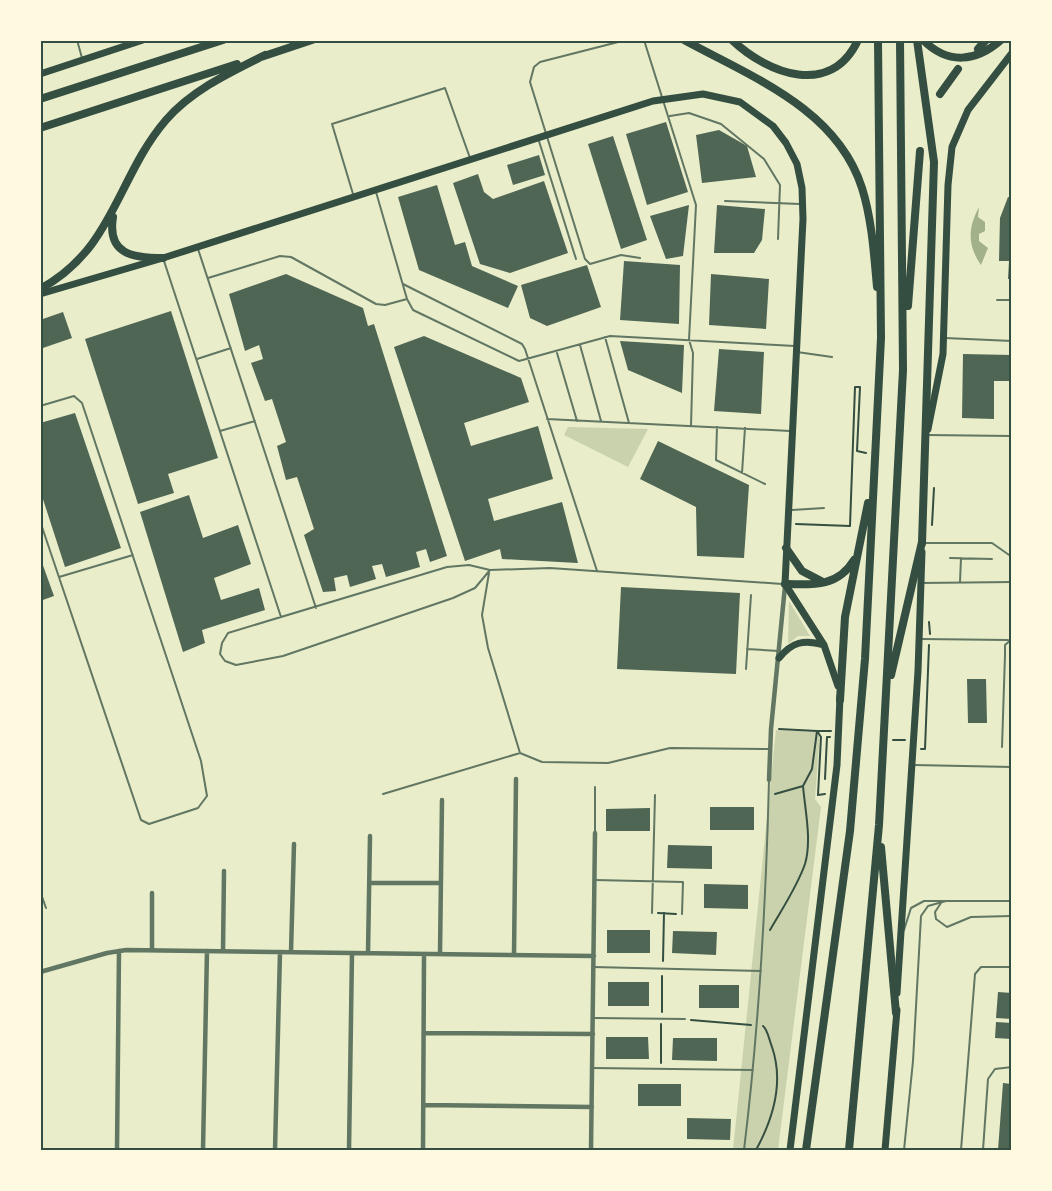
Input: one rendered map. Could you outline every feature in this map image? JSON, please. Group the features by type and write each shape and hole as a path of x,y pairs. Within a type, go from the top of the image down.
{"highway":[{"path":"43,98 223,40"},
{"path":"40,128 312,40"},
{"path":"684,40 797,104 822,124 846,152 860,181 868,210 881,338"},
{"path":"732,40 746,52 777,69 801,76 835,68 849,56 858,40"},
{"path":"806,1150 836,944 855,787 866,659 881,338 879,40"},
{"path":"900,40 903,345"},
{"path":"978,49 986,40"},
{"path":"40,292 66,274 81,259 114,213 150,143 176,110 216,81 265,55"},
{"path":"940,94 957,69"},
{"path":"849,1150 879,825 903,345 920,151"},
{"path":"114,213 112,236 122,250 139,257 163,258"},
{"path":"840,700 845,617 875,461"},
{"path":"886,693 922,543"},
{"path":"786,548 805,574 826,583"},
{"path":"785,584 826,583 842,576 857,555"},
{"path":"879,825 896,1013"}],"main road":[{"path":"40,74 143,40"},
{"path":"885,1150 896,1013 919,639 934,162 917,40"},
{"path":"923,40 942,54 964,59 982,54 1001,40"},
{"path":"926,435 941,369 944,338 949,164 959,124 979,93 1011,53"},
{"path":"40,292 163,258 663,99 713,95 740,102 761,115 779,133 794,158 801,182 803,204 798,349 785,584 824,645 834,670 840,700 839,731 790,1150"},
{"path":"779,655 798,643 810,642 824,645"}],"street":[{"path":"769,780 771,729 785,584"},
{"path":"514,955 516,779"},
{"path":"440,954 442,800"},
{"path":"591,1150 595,833"},
{"path":"368,953 370,836"},
{"path":"291,952 294,844"},
{"path":"224,871 224,951"},
{"path":"369,883 441,883"},
{"path":"152,893 152,950"},
{"path":"40,995 41,972 119,951 594,956"},
{"path":"117,1150 119,951"},
{"path":"204,1150 207,951"},
{"path":"276,1150 280,952"},
{"path":"349,1150 352,953"},
{"path":"423,1150 424,954"},
{"path":"424,1033 593,1035"},
{"path":"423,1106 592,1107"}],"lane":[{"path":"77,40 83,59"},
{"path":"576,259 541,136 530,82 534,67 540,62 626,40"},
{"path":"644,40 670,116 696,205 689,340 693,353 691,426"},
{"path":"353,197 332,124 445,88 470,159"},
{"path":"670,116 689,113 729,128 770,167 780,185 778,239"},
{"path":"541,136 585,259 590,264 621,255 640,258"},
{"path":"375,189 407,299 413,310 516,360 557,353 605,338 689,340 798,349 832,357"},
{"path":"725,201 803,204"},
{"path":"197,247 316,608"},
{"path":"208,278 280,256 291,257 376,304 385,305 407,299"},
{"path":"163,258 281,617"},
{"path":"403,284 522,344 597,571"},
{"path":"997,300 1011,300"},
{"path":"605,338 629,423"},
{"path":"944,338 1011,340"},
{"path":"580,345 602,422"},
{"path":"197,358 231,348"},
{"path":"557,353 577,421"},
{"path":"40,406 74,396 82,403 207,788 205,802 198,808 149,824 141,820 40,521"},
{"path":"547,419 793,431"},
{"path":"220,431 255,421"},
{"path":"717,427 716,460 765,484"},
{"path":"742,473 745,428"},
{"path":"926,435 1011,436"},
{"path":"788,509 824,508"},
{"path":"922,543 992,543 1011,557"},
{"path":"59,577 133,555"},
{"path":"950,558 992,559"},
{"path":"960,582 961,558"},
{"path":"490,570 475,588 453,598 283,656 250,664 236,664 225,661 220,654 222,643 228,633 447,567 469,565 490,570 550,568 785,584"},
{"path":"490,570 482,615 488,648 520,753"},
{"path":"921,583 1011,582"},
{"path":"746,669 751,595"},
{"path":"919,639 1010,640 1005,655 1002,747"},
{"path":"747,649 779,655"},
{"path":"383,794 520,753 542,762 608,763 670,748 770,749"},
{"path":"911,765 1011,767"},
{"path":"744,1150 764,935 769,780"},
{"path":"595,787 595,833"},
{"path":"652,913 654,795"},
{"path":"594,880 683,882 682,914"},
{"path":"40,891 46,908"},
{"path":"899,952 911,908 924,901 1011,901"},
{"path":"946,901 938,905 935,912 940,924 946,927 971,917 1011,916"},
{"path":"904,1150 913,1061 921,916 928,906 946,901"},
{"path":"593,967 761,971"},
{"path":"961,1150 975,974 981,967 1011,967"},
{"path":"593,1018 685,1019"},
{"path":"983,1150 988,1079 995,1069 1011,1067"},
{"path":"592,1068 753,1070"}],"path":[{"path":"787,524 850,526 852,458"},
{"path":"771,729 839,731"},
{"path":"817,730 821,737"},
{"path":"764,935 769,931 793,891 805,863 808,844 803,786 812,769 817,730"},
{"path":"769,795 803,786"},
{"path":"652,913 682,914"},
{"path":"661,1069 664,913"}],"shaded area":[{"path":"979,207 978,217 985,222 985,231 979,234 979,241 988,248 981,265 971,243 971,229"},
{"path":"568,427 648,429 628,467 564,435"},
{"path":"789,601 810,636 798,636 788,644"},
{"path":"776,730 820,732 815,799 821,807 778,1150 733,1150"}],"building":[{"path":"666,122 688,192 647,205 626,134"},
{"path":"719,130 747,146 756,177 702,183 696,135"},
{"path":"613,136 647,240 621,249 588,144"},
{"path":"539,155 545,175 513,185 507,165"},
{"path":"478,174 484,192 493,199 544,181 568,253 510,273 480,264 453,183"},
{"path":"437,185 455,245 465,242 472,266 518,286 508,308 419,270 398,197"},
{"path":"1008,197 1012,198 1012,279 1008,279 1009,261 999,261 1000,218"},
{"path":"689,205 683,256 666,259 650,216"},
{"path":"717,205 765,209 762,240 754,253 714,253"},
{"path":"624,261 680,265 679,324 620,320"},
{"path":"587,265 601,307 547,326 530,318 521,285"},
{"path":"286,274 363,308 368,326 374,324 447,556 430,562 426,549 416,552 420,567 386,577 382,564 372,566 376,579 350,587 347,575 334,578 336,591 323,592 304,535 314,529 297,477 286,480 277,446 286,442 272,399 265,401 251,363 263,359 259,345 245,351 229,294"},
{"path":"711,274 769,279 766,329 709,325"},
{"path":"171,311 218,458 168,474 174,493 138,504 85,339"},
{"path":"63,312 72,338 40,349 40,320"},
{"path":"424,336 521,378 529,402 464,423 471,446 538,426 553,479 488,499 494,521 562,502 578,563 502,559 500,549 465,561 394,347"},
{"path":"620,341 684,345 682,393 628,370"},
{"path":"719,349 764,352 761,414 714,411"},
{"path":"963,354 1012,355 1012,381 994,381 994,419 962,418"},
{"path":"75,413 121,548 65,567 40,490 40,423"},
{"path":"658,441 749,485 744,558 697,556 696,507 640,479"},
{"path":"189,495 203,538 238,525 251,564 214,578 221,600 259,588 265,610 202,630 205,643 183,652 140,512"},
{"path":"40,557 54,596 40,601"},
{"path":"621,587 740,593 736,674 617,669"},
{"path":"967,679 986,679 987,723 968,723"},
{"path":"710,807 754,807 754,830 710,830"},
{"path":"650,808 650,831 606,831 606,809"},
{"path":"668,845 712,846 712,869 667,868"},
{"path":"704,884 748,885 748,909 704,908"},
{"path":"607,930 650,930 650,953 607,953"},
{"path":"673,931 717,932 716,955 672,953"},
{"path":"608,982 649,982 649,1006 608,1006"},
{"path":"699,985 739,985 739,1008 699,1008"},
{"path":"998,992 1012,993 1012,1019 996,1018"},
{"path":"996,1022 1012,1023 1012,1039 995,1038"},
{"path":"606,1037 648,1037 649,1059 606,1059"},
{"path":"673,1038 717,1038 717,1061 672,1060"},
{"path":"1003,1083 1012,1084 1012,1150 998,1150"},
{"path":"638,1084 681,1084 681,1106 638,1106"},
{"path":"687,1118 731,1119 730,1140 687,1139"}]}
